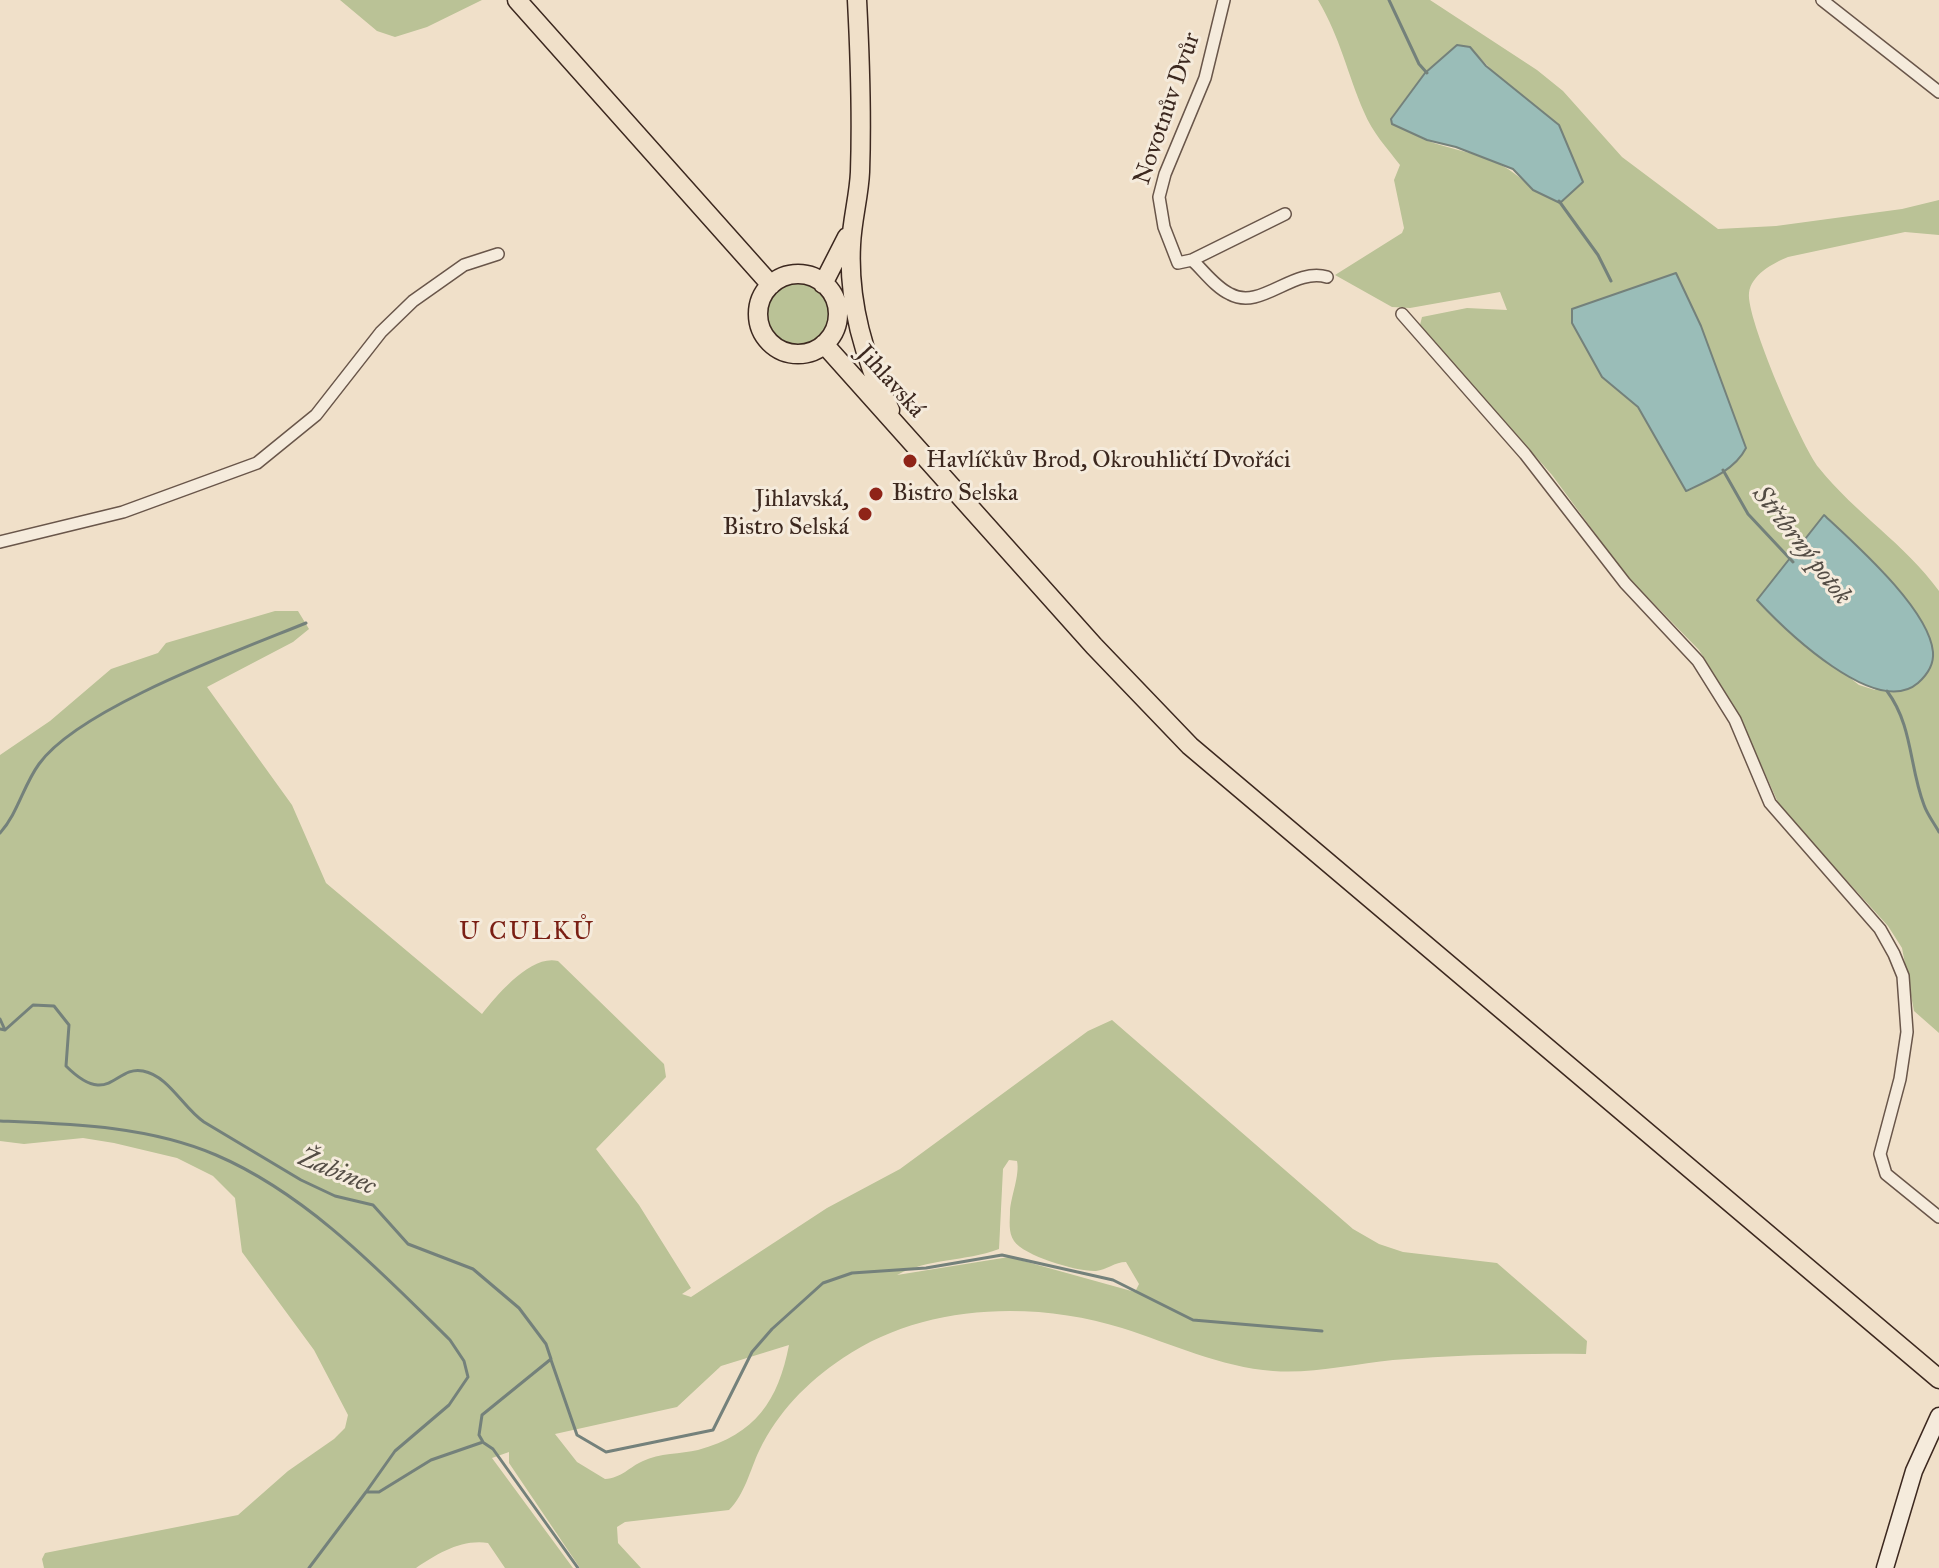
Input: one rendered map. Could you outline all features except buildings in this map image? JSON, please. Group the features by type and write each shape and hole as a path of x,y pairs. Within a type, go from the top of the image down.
{"main road":[{"path":"517,0 771,285"},
{"path":"857,0 860,176 851,259 859,326 878,384 910,441"},
{"path":"823,284 840,254 854,215"},
{"path":"797,275 823,284 833,295 838,310 836,325 824,344 806,353 792,354 768,340 758,315 760,302 771,285 797,275"},
{"name":"Jihlavská","path":"824,344 1080,631 1165,722 1209,763 1939,1379"}],"street":[{"name":"Novotnův Dvůr","path":"1224,0 1205,78 1165,174 1159,197 1164,227 1178,263 1192,260 1229,294 1244,299 1302,277 1327,277"},
{"path":"1822,0 1939,92"},
{"path":"1192,260 1285,214"},
{"path":"0,542 123,512 257,463 277,450 316,415 381,332 413,301 464,265 498,254"},
{"path":"1402,314 1525,454 1625,583 1698,661 1735,720 1770,803 1880,929 1903,976 1908,1008 1900,1079 1880,1154 1881,1165 1886,1174 1939,1217"},
{"path":"1885,1568 1914,1471 1939,1416"}],"green space":[{"path":"340,0 482,0 427,27 395,37 377,31"},
{"path":"1318,0 1430,0 1537,70 1563,91 1622,157 1718,229 1776,226 1902,209 1939,200 1939,235 1905,232 1788,257 1758,275 1749,293 1750,307 1765,354 1819,468 1848,500 1911,558 1939,591 1939,1033 1914,1011 1902,948 1888,926 1780,807 1737,711 1699,650 1625,574 1552,475 1420,325 1422,317 1467,308 1507,310 1500,292 1410,308 1392,307 1335,275 1402,233 1404,228 1394,180 1400,165 1367,119","holes":["1457,45 1470,47 1572,156 1583,182 1533,190 1508,169 1428,141 1391,118 1425,73","1675,274 1701,326 1746,448 1713,477 1686,490 1638,407 1572,309","1824,516 1884,572 1920,620 1875,690 1859,685 1775,619 1757,600"]},
{"path":"798,284 810,286 820,293 827,303 827,327 820,337 810,344 798,346 786,344 776,337 769,327 767,315 769,303 776,293 786,286"},
{"path":"275,611 298,611 309,629 293,642 207,687 292,805 326,883 482,1014 526,970 548,960 558,961 664,1064 666,1077 596,1149 639,1205 691,1288 682,1294 691,1297 827,1208 900,1169 1088,1031 1112,1020 1353,1229 1379,1244 1403,1252 1497,1263 1587,1341 1586,1354 1441,1357 1318,1370 1273,1371 1215,1360 1088,1319 1052,1313 979,1312 943,1317 907,1327 874,1340 830,1368 794,1399 775,1424 735,1504 729,1510 625,1522 617,1527 618,1543 641,1568 580,1568 509,1463 509,1452 492,1458 573,1568 505,1568 488,1543 478,1542 450,1549 416,1568 44,1568 42,1559 45,1553 238,1515 288,1471 334,1439 345,1428 348,1415 314,1350 242,1252 235,1198 213,1176 177,1158 114,1143 83,1138 24,1144 0,1141 0,755 50,721 111,669 158,653 166,643","holes":["1009,1160 1017,1161 1018,1167 1010,1211 1010,1230 1014,1241 1028,1252 1077,1269 1096,1271 1126,1262 1139,1284 1135,1292 1009,1257 897,1275 922,1266 999,1249 1003,1169","789,1345 771,1399 749,1425 718,1443 698,1450 649,1458 605,1479 577,1462 555,1434 677,1407 721,1366"]}],"water":[{"path":"1457,45 1470,47 1486,66 1559,125 1583,182 1560,203 1533,190 1513,169 1456,147 1427,140 1392,124 1391,119 1425,73"},
{"path":"1676,273 1701,326 1746,448 1728,469 1686,491 1638,407 1602,377 1572,323 1572,309"},
{"path":"1824,515 1889,578 1919,617 1933,656 1929,669 1918,683 1900,691 1879,689 1856,680 1809,649 1757,600"}],"waterway":[{"name":"Stříbrný potok","path":"1389,0 1419,64 1427,73"},
{"name":"Stříbrný potok","path":"1559,201 1598,255 1611,281"},
{"name":"Stříbrný potok","path":"1723,470 1748,514 1793,562"},
{"path":"0,833 39,764 59,743 88,722 163,683 306,623"},
{"name":"Stříbrný potok","path":"1887,691 1902,718 1919,790 1939,832"},
{"name":"Žabinec","path":"0,1029 5,1030 33,1005 54,1006 69,1025 66,1066 81,1078 102,1085 133,1071 143,1071 161,1079 204,1122 301,1180 335,1196 373,1205 408,1244 473,1269 519,1308 546,1344 551,1359 482,1415 479,1435 483,1442 431,1460 379,1492 366,1492 309,1568"},
{"path":"0,1019 5,1030"},
{"path":"0,1121 82,1125 137,1132 190,1145 249,1171 312,1213 341,1237 450,1340 464,1361 468,1377 449,1405 395,1451 366,1492"},
{"path":"551,1360 577,1435 606,1452 713,1430 752,1352 772,1329 823,1283 852,1273 926,1268 1002,1255 1113,1280 1193,1320 1322,1331"},
{"path":"484,1443 493,1449 578,1568"}],"place":[{"name":"Havlíčkův Brod, Okrouhličtí Dvořáci","path":"910,461"},
{"name":"Bistro Selska","path":"876,494"},
{"name":"Jihlavská, Bistro Selská","path":"865,514"}],"district":[{"name":"U CULKŮ","path":"527,933"}]}
